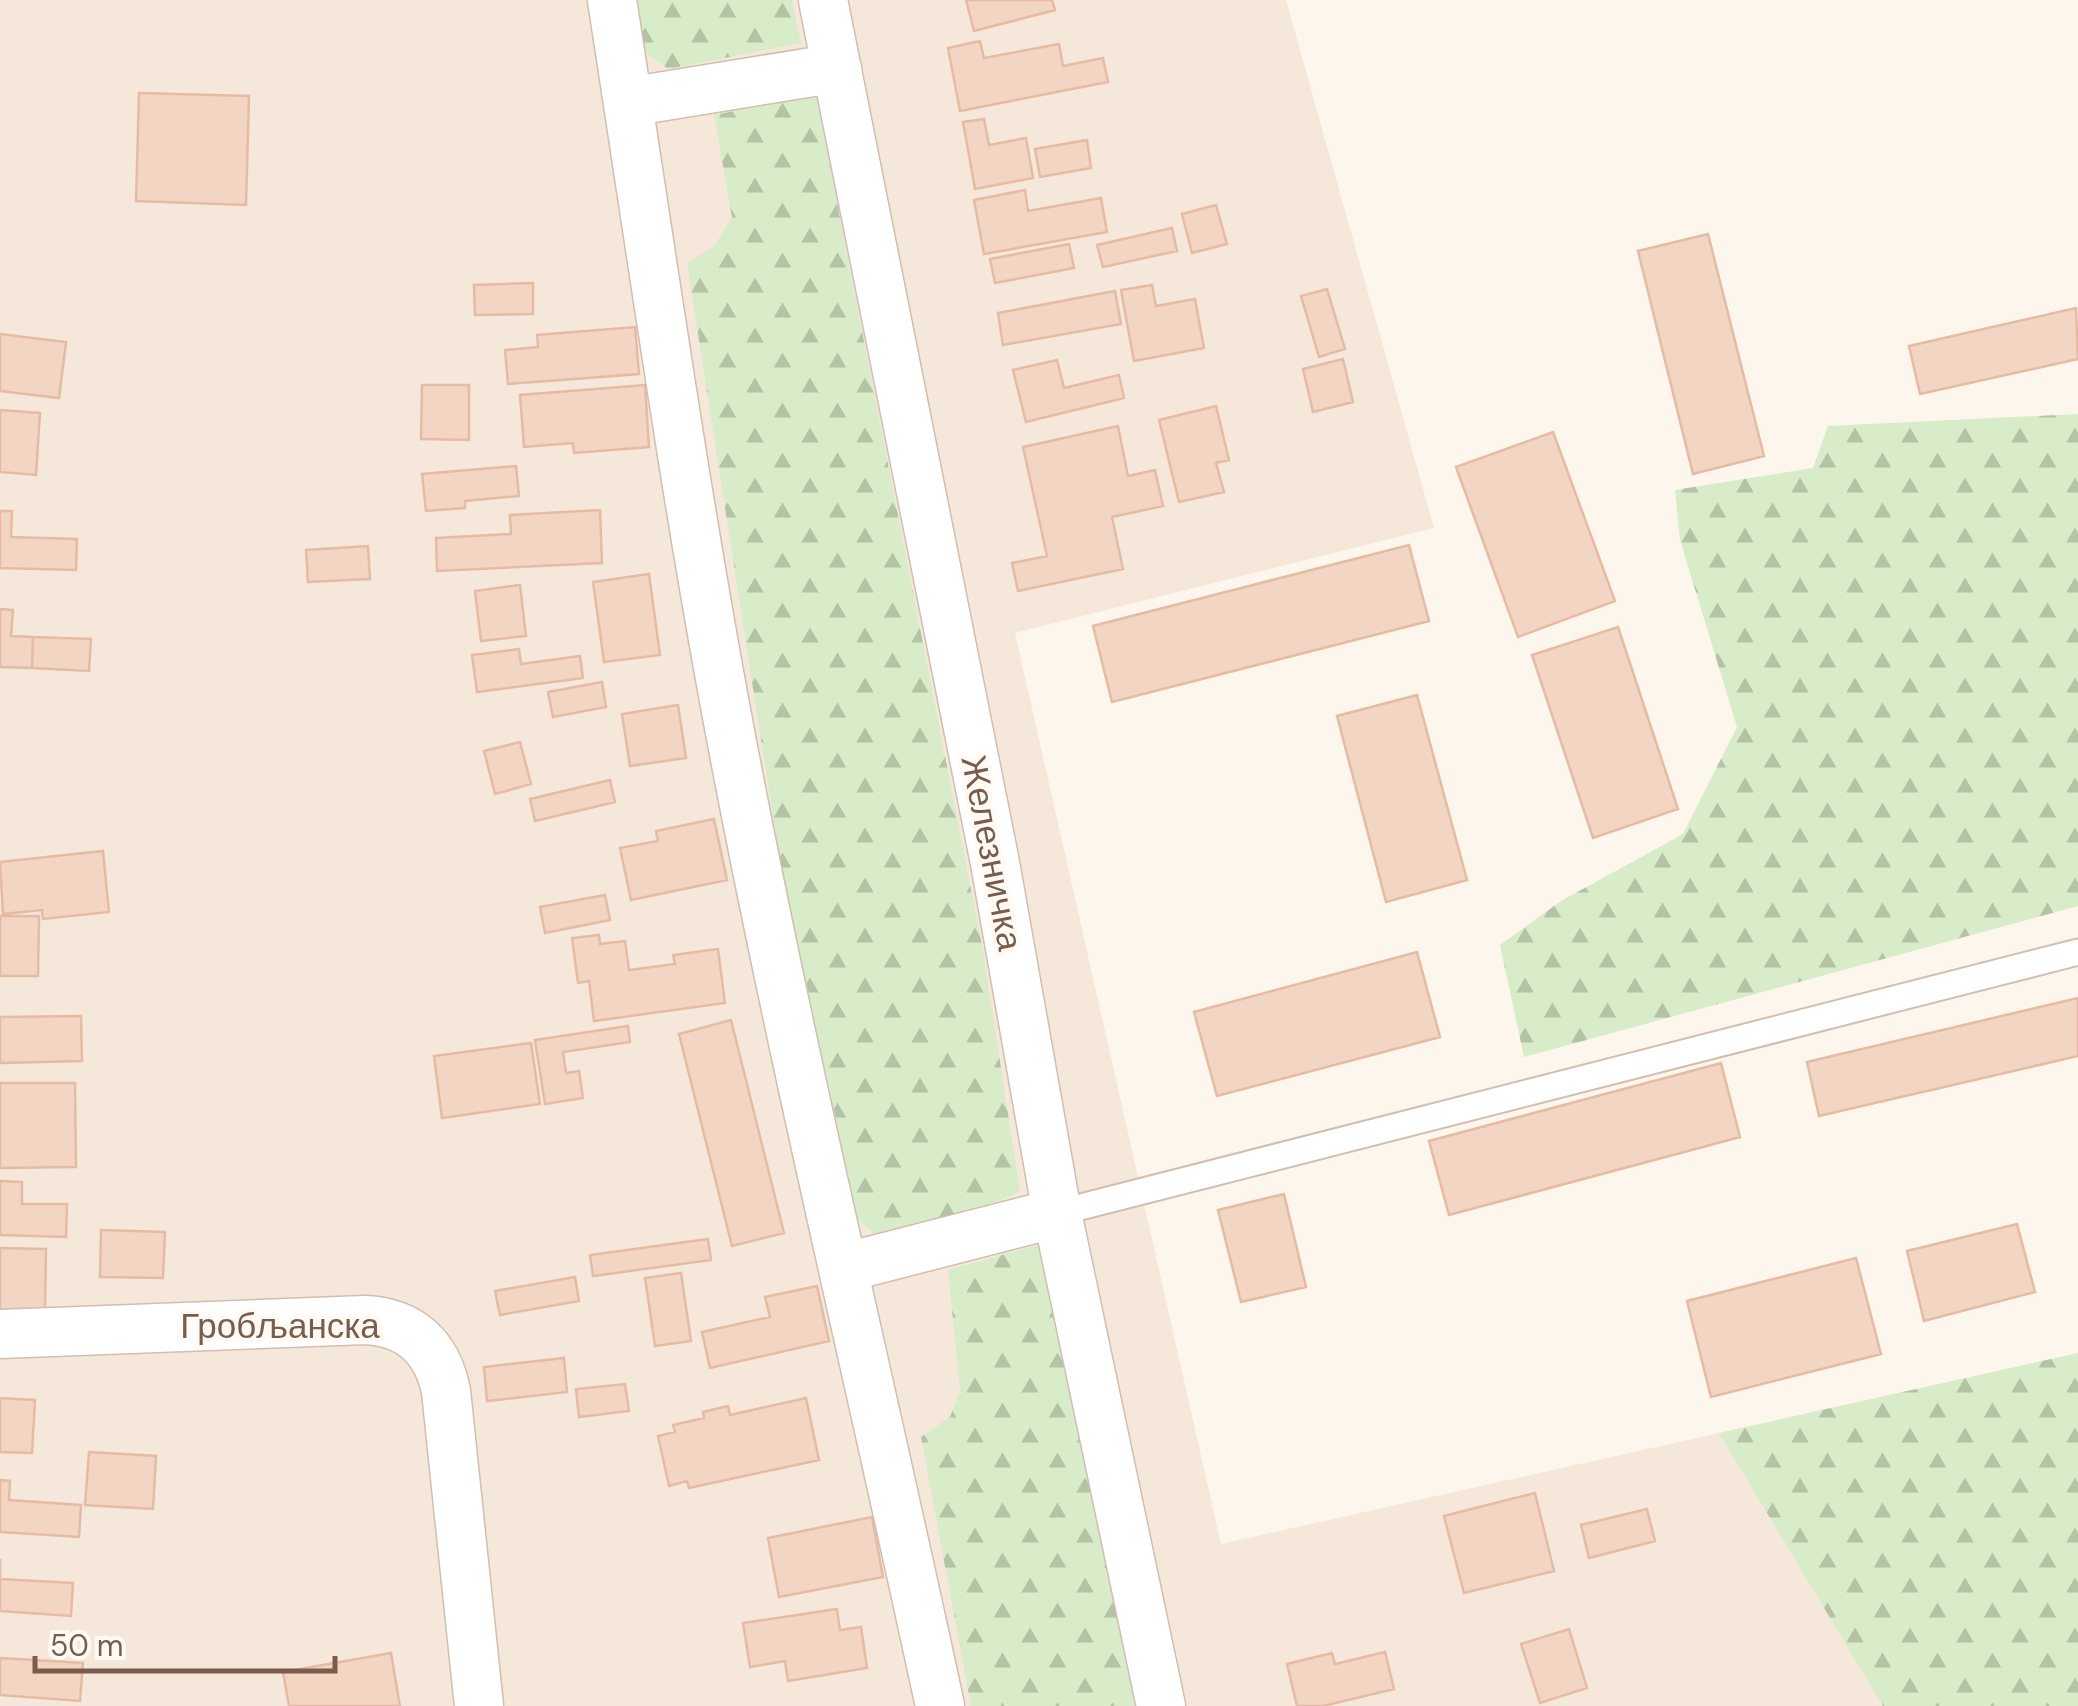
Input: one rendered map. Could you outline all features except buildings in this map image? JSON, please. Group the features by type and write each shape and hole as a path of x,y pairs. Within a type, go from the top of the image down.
{"street":[{"path":"612,0 709,618 792,1035 940,1706"},
{"name":"Железничка","path":"823,0 995,863 1057,1213 1162,1706"},
{"path":"628,102 837,68"},
{"path":"844,1268 1057,1213"},
{"name":"Гробљанска","path":"0,1334 365,1320 384,1321 420,1339 433,1354 446,1390 480,1706"}],"lane":[{"path":"1057,1213 2078,952"}],"shaded area":[{"path":"0,0 1286,0 1434,528 1015,633 1221,1544 1719,1433 1884,1706 0,1706"}],"green space":[{"path":"633,0 792,0 801,43 668,69 646,53"},
{"path":"816,95 983,951 1020,1192 934,1226 877,1237 858,1219 780,862 687,263 714,246 732,217 714,115"},
{"path":"2078,414 2078,906 1524,1057 1500,945 1561,901 1683,834 1737,727 1680,540 1675,490 1813,468 1828,426"},
{"path":"1042,1244 1136,1706 971,1706 921,1437 950,1417 960,1391 948,1270"},
{"path":"2078,1353 2078,1706 1883,1706 1719,1433"}]}
